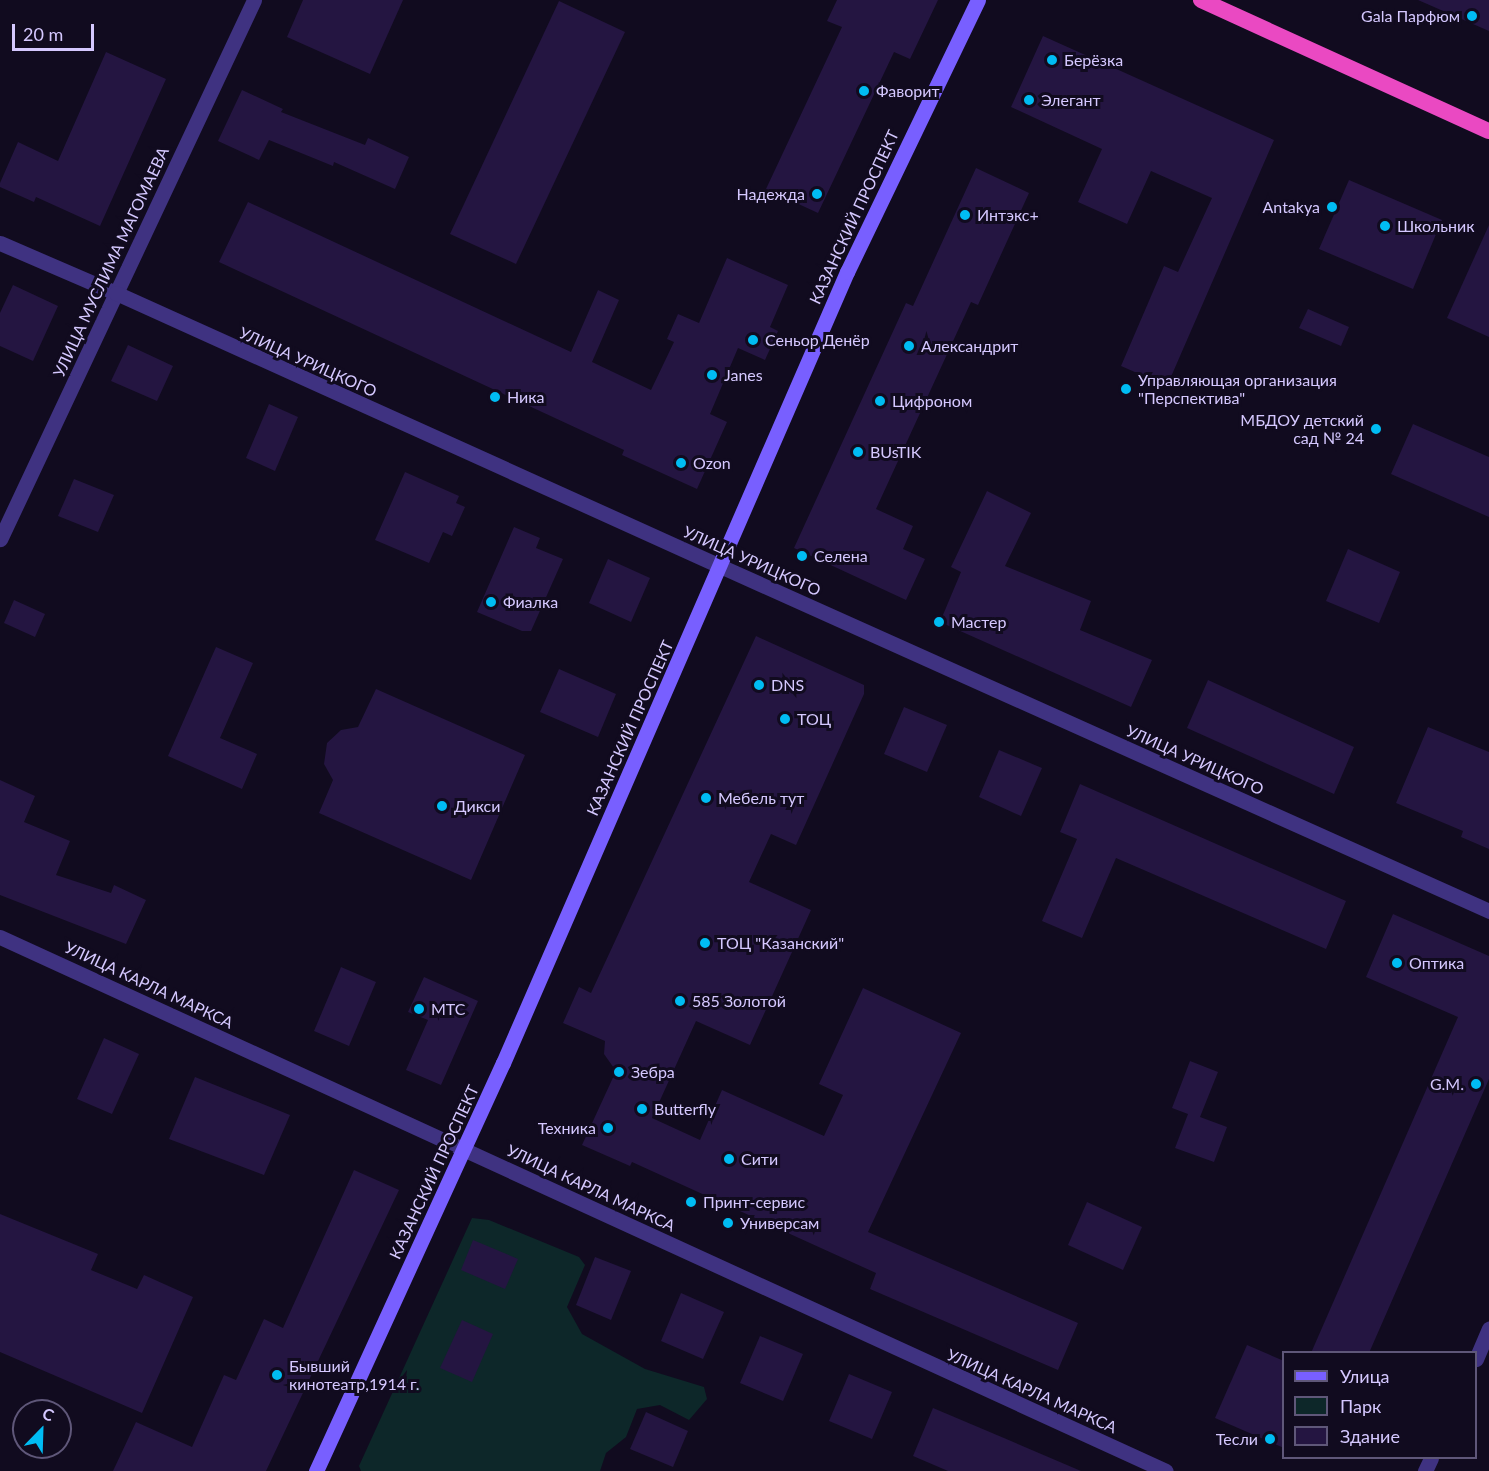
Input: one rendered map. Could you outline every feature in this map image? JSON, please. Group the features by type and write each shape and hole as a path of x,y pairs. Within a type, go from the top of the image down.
{"highway":[{"path":"1201,0 1489,131"}],"main road":[{"name":"КАЗАНСКИЙ ПРОСПЕКТ","path":"316,1471 465,1150 847,272 978,0"}],"street":[{"name":"УЛИЦА МУСЛИМА МАГОМАЕВА","path":"0,539 254,0"},
{"name":"УЛИЦА УРИЦКОГО","path":"0,243 116,293 1489,911"},
{"name":"УЛИЦА КАРЛА МАРКСА","path":"0,937 1166,1471"},
{"path":"1477,1357 1489,1329"}],"green space":[{"path":"472,1218 489,1220 579,1257 585,1265 567,1307 582,1334 645,1369 704,1387 707,1399 689,1420 660,1405 637,1409 626,1437 606,1453 600,1471 361,1471 359,1466"}],"building":[{"path":"303,0 403,0 370,74 287,37"},
{"path":"837,0 938,0 910,59 894,52 818,213 766,189 842,27 827,21"},
{"path":"1418,0 1489,0 1489,31"},
{"path":"559,1 625,32 516,264 450,234"},
{"path":"1043,36 1274,140 1167,386 1121,366 1164,266 1178,272 1212,198 1151,171 1127,224 1078,202 1102,149 1011,107"},
{"path":"106,52 166,79 100,226 36,197 34,202 0,187 0,183 18,142 58,161"},
{"path":"242,90 283,109 281,112 365,145 368,138 409,157 395,189 334,162 333,166 269,140 259,160 218,141"},
{"path":"976,168 1029,193 978,305 971,302 876,509 913,526 903,549 925,559 906,600 794,548 906,303 913,306"},
{"path":"1349,180 1442,220 1413,289 1319,249"},
{"path":"248,202 571,352 598,290 619,300 592,362 651,390 674,342 667,339 678,314 699,323 727,258 788,285 770,327 778,331 765,360 738,348 710,414 727,422 697,489 622,455 624,450 219,262"},
{"path":"1489,225 1489,337 1447,318"},
{"path":"13,285 58,306 33,361 0,346 0,313"},
{"path":"1308,309 1349,327 1341,346 1299,328"},
{"path":"128,345 173,366 157,401 111,381"},
{"path":"269,404 298,417 275,471 246,458"},
{"path":"1413,424 1489,457 1489,517 1391,474"},
{"path":"405,472 459,496 456,503 465,507 452,536 443,532 429,563 375,540"},
{"path":"74,479 114,495 98,532 58,516"},
{"path":"987,491 1031,513 1005,566 1091,601 1080,630 1152,660 1131,707 940,622 961,572 951,567"},
{"path":"514,527 540,538 536,548 563,559 531,631 522,631 477,612"},
{"path":"1348,549 1400,572 1379,623 1326,601"},
{"path":"608,559 650,578 631,622 589,603"},
{"path":"14,600 45,614 35,637 4,623"},
{"path":"756,636 864,685 864,694 796,845 771,834 749,882 811,910 750,1045 696,1021 652,1118 700,1140 722,1090 824,1136 843,1095 819,1084 863,988 961,1033 868,1232 1078,1323 1058,1370 870,1289 876,1273 632,1162 630,1166 582,1145 616,1071 604,1054 605,1041 563,1023 579,987 591,993"},
{"path":"216,647 253,663 220,738 257,754 242,789 168,756"},
{"path":"559,669 616,694 598,737 540,712"},
{"path":"1208,680 1354,747 1334,794 1187,728"},
{"path":"376,689 525,755 471,880 319,813 333,780 324,764 327,743 341,730 358,727"},
{"path":"904,707 947,725 927,772 884,754"},
{"path":"1428,727 1489,752 1489,849 1461,837 1463,831 1396,803"},
{"path":"999,750 1042,768 1021,816 979,797"},
{"path":"0,780 35,796 24,822 70,841 56,875 111,893 114,885 146,900 126,944 0,895"},
{"path":"1080,784 1346,901 1326,949 1116,858 1082,938 1042,921 1077,839 1060,832"},
{"path":"1393,914 1489,956 1489,1079 1370,1351 1312,1351 1458,1017 1366,977"},
{"path":"341,967 376,982 349,1046 314,1031"},
{"path":"424,977 478,1001 441,1085 406,1070 428,1020 408,1012"},
{"path":"104,1038 139,1054 112,1114 77,1099"},
{"path":"1190,1061 1218,1072 1200,1117 1227,1127 1214,1162 1175,1148 1188,1114 1172,1108"},
{"path":"195,1077 290,1115 264,1175 169,1139"},
{"path":"354,1170 399,1190 266,1471 113,1471 136,1422 192,1447 224,1375 236,1380 264,1319 283,1328"},
{"path":"1087,1202 1142,1227 1123,1270 1068,1245"},
{"path":"0,1214 98,1254 91,1270 137,1289 144,1275 193,1297 142,1413 0,1352"},
{"path":"473,1240 518,1259 505,1289 461,1270"},
{"path":"595,1257 631,1271 611,1320 576,1305"},
{"path":"681,1293 724,1312 703,1359 661,1341"},
{"path":"462,1320 493,1334 472,1382 440,1368"},
{"path":"760,1336 803,1354 783,1401 740,1383"},
{"path":"1247,1345 1282,1360 1282,1447 1215,1418"},
{"path":"849,1374 892,1392 872,1439 829,1421"},
{"path":"933,1408 1081,1471 948,1471 913,1456"},
{"path":"646,1412 688,1431 673,1467 630,1449"}],"place":[{"name":"Gala Парфюм","path":"1472,16"},
{"name":"Берёзка","path":"1052,60"},
{"name":"Фаворит","path":"864,91"},
{"name":"Элегант","path":"1029,100"},
{"name":"Надежда","path":"817,194"},
{"name":"Antakya","path":"1332,207"},
{"name":"Интэкс+","path":"965,215"},
{"name":"Школьник","path":"1385,226"},
{"name":"Сеньор Денёр","path":"753,340"},
{"name":"Александрит","path":"909,346"},
{"name":"Janes","path":"712,375"},
{"name":"Управляющая организация \"Перспектива\"","path":"1126,389"},
{"name":"Ника","path":"495,397"},
{"name":"Цифроном","path":"880,401"},
{"name":"МБДОУ детский сад № 24","path":"1376,429"},
{"name":"BUsTIK","path":"858,452"},
{"name":"Ozon","path":"681,463"},
{"name":"Селена","path":"802,556"},
{"name":"Фиалка","path":"491,602"},
{"name":"Мастер","path":"939,622"},
{"name":"DNS","path":"759,685"},
{"name":"ТОЦ","path":"785,719"},
{"name":"Мебель тут","path":"706,798"},
{"name":"Дикси","path":"442,806"},
{"name":"ТОЦ \"Казанский\"","path":"705,943"},
{"name":"Оптика","path":"1397,963"},
{"name":"585 Золотой","path":"680,1001"},
{"name":"МТС","path":"419,1009"},
{"name":"Зебра","path":"619,1072"},
{"name":"G.M.","path":"1476,1084"},
{"name":"Butterfly","path":"642,1109"},
{"name":"Техника","path":"608,1128"},
{"name":"Сити","path":"729,1159"},
{"name":"Принт-сервис","path":"691,1202"},
{"name":"Универсам","path":"728,1223"},
{"name":"Бывший кинотеатр,1914 г.","path":"277,1375"},
{"name":"Тесли","path":"1270,1439"}]}
